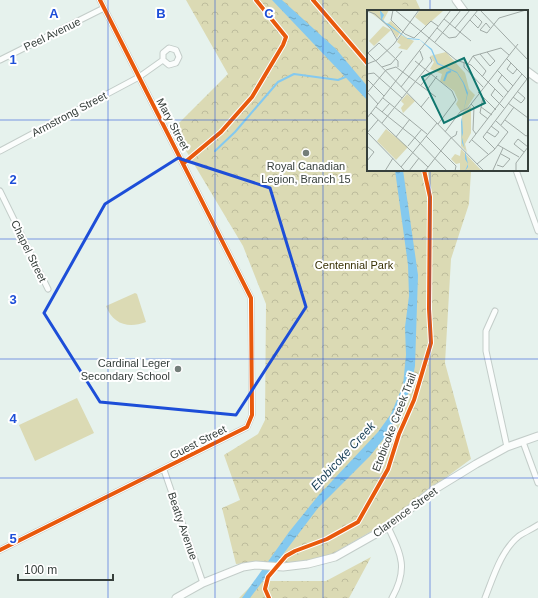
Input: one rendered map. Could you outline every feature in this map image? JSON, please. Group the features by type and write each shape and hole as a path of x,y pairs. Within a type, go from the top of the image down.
{"street":[{"name":"Mary Street","path":"100,0 230,258"},
{"path":"456,0 463,10"},
{"name":"Peel Avenue","path":"0,60 104,8"},
{"name":"Armstrong Street","path":"0,151 139,77 163,60"},
{"path":"528,72 538,79"},
{"path":"516,171 538,231"},
{"name":"Chapel Street","path":"0,191 48,290"},
{"name":"Guest Street","path":"0,550 164,470 246,427 250,420 251,298 230,258"},
{"path":"495,311 486,331 486,351 507,447"},
{"name":"Clarence Street","path":"176,598 203,583 230,571 256,565 282,567 308,564 334,557 388,527 432,491 507,447 538,436"},
{"path":"523,442 538,483"},
{"name":"Beatty Avenue","path":"164,470 203,583"},
{"path":"485,598 498,566 511,545 519,536 538,525"},
{"path":"388,527 400,553 403,565 401,580 392,598"}],"highlighted area":[{"path":"178,158 270,188 306,307 236,415 100,402 44,313 105,204"}],"green space":[{"name":"Centennial Park","path":"186,0 416,0 421,10 367,10 367,171 471,171 469,204 451,259 445,363 471,459 377,528 327,557 295,564 261,562 236,564 222,508 240,500 224,455 258,434 265,420 266,304 243,246 173,129 228,74"},
{"path":"358,0 401,0 405,10 367,10 367,23"},
{"path":"135,293 137,294 146,322 127,325 117,321 106,306"},
{"path":"77,398 94,433 35,461 19,425"},
{"path":"371,557 349,598 239,598 256,581 326,581"}],"water":[{"path":"272,0 282,0 336,49 367,86 367,100"},
{"path":"395,171 403,171 418,275 415,366 411,388 389,432 370,456 318,508 250,598 242,598 289,532 318,496 378,432 391,414 403,385 406,355 405,327 409,296 408,265"}],"waterway":[{"name":"Etobicoke Creek","path":"215,151 235,132 278,82 294,74 338,80 348,76"}],"cycle path":[{"path":"0,550 247,427 252,415 251,298 100,0"},
{"path":"184,163 221,132 252,97 283,45 286,37 256,0"},
{"path":"313,0 367,63"},
{"name":"Etobicoke Creek Trail","path":"269,598 265,589 268,577 286,556 327,539 358,522 388,469 399,434 414,400 431,343 429,309 430,197 424,171"}],"place":[{"name":"Royal Canadian Legion, Branch 15","path":"306,153"},
{"name":"Cardinal Leger Secondary School","path":"178,369"}]}
